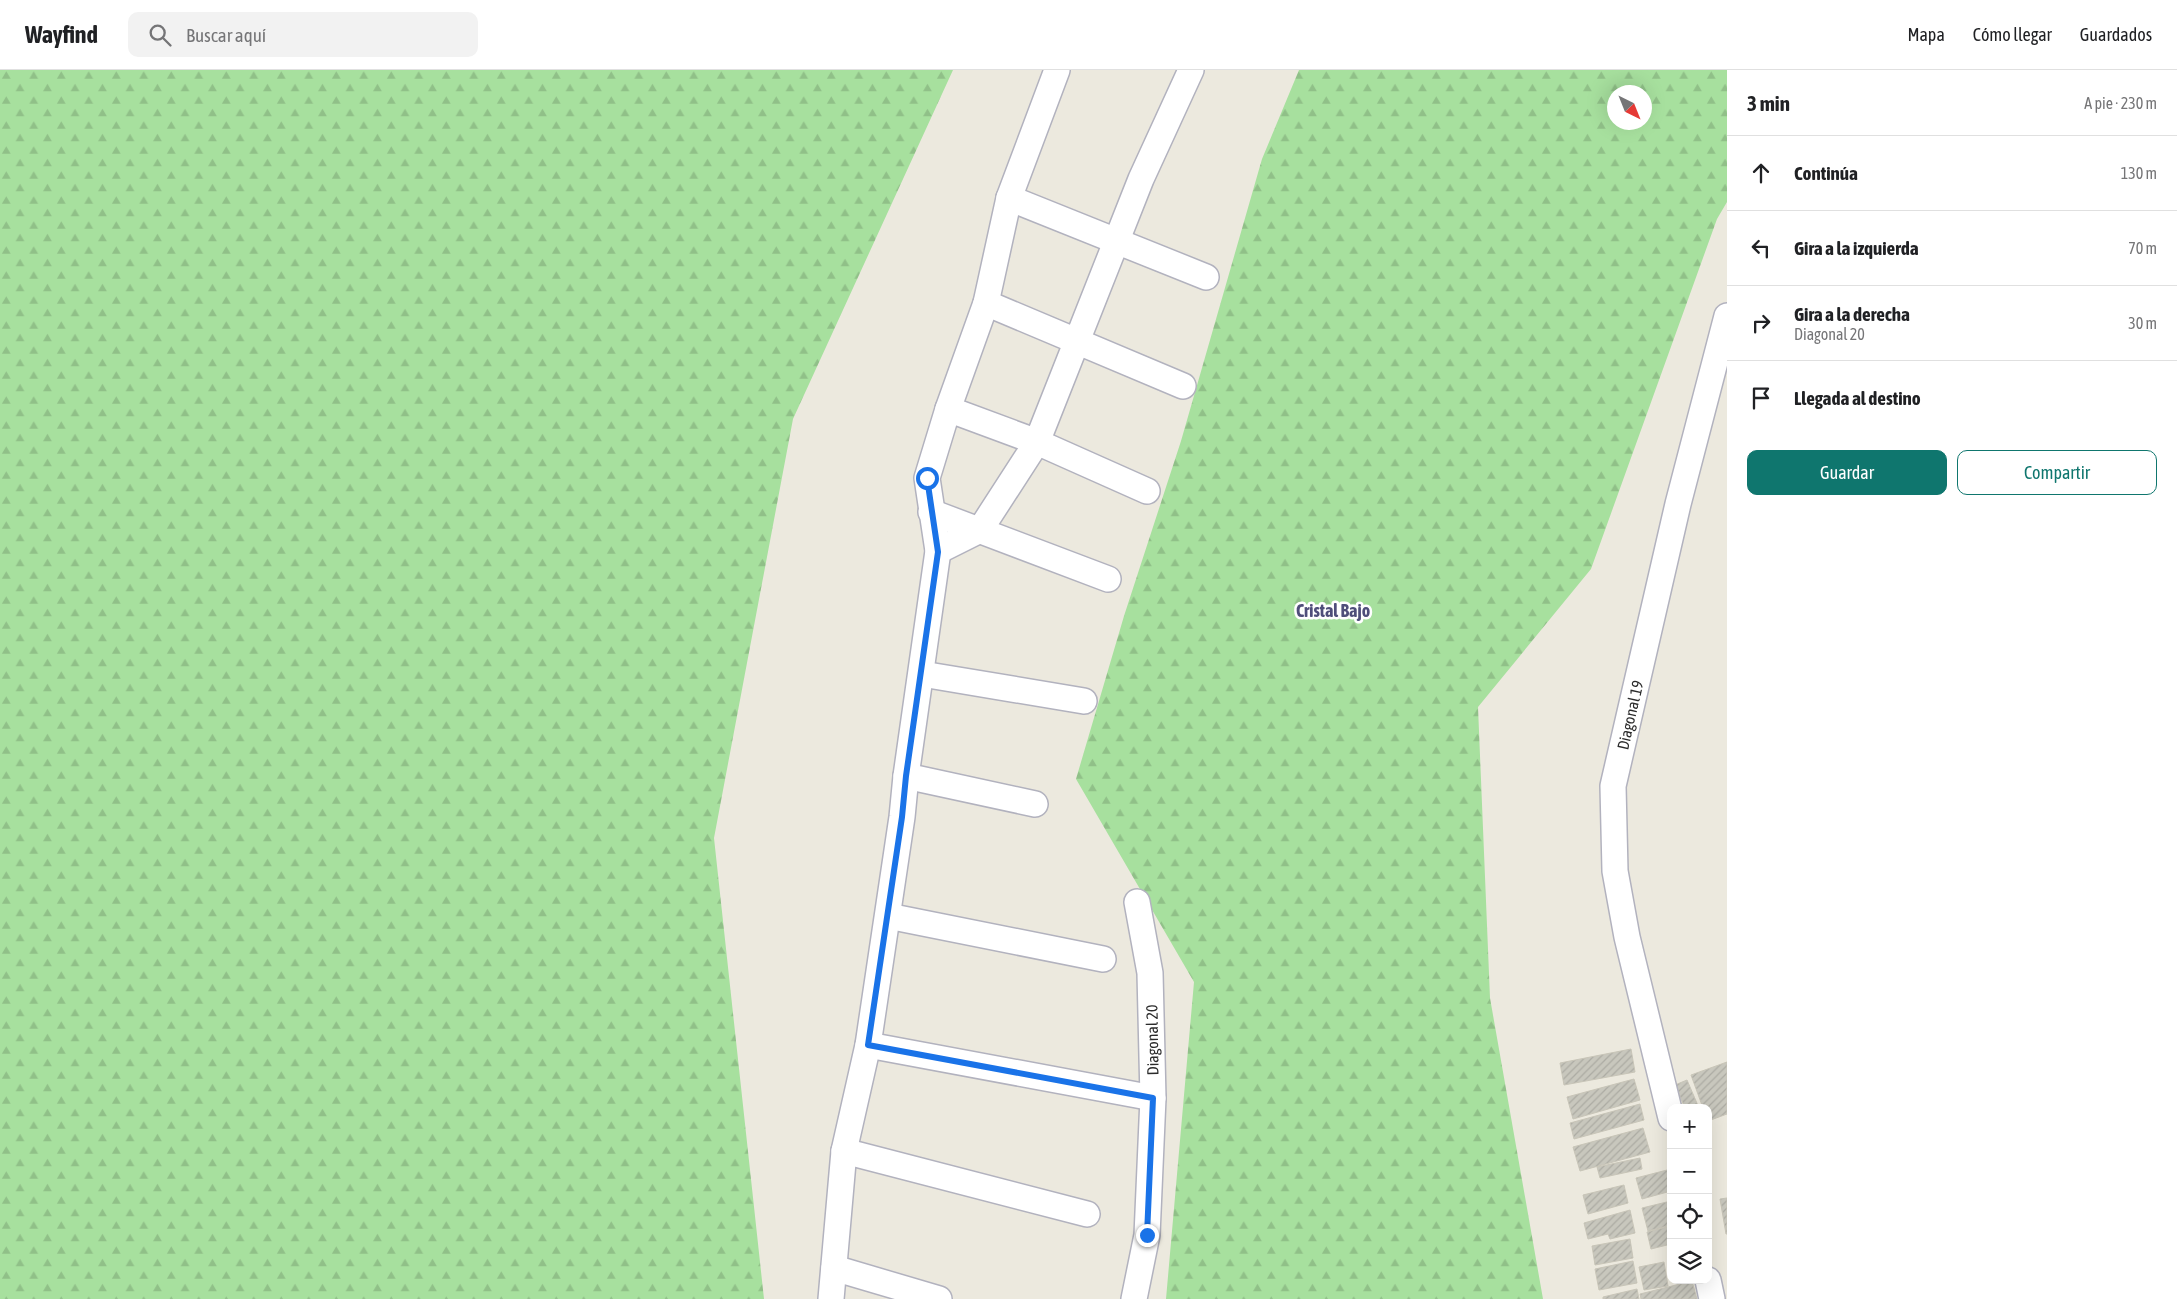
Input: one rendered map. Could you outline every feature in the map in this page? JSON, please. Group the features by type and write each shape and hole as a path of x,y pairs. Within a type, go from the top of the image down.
{"street":[{"path":"831,1299 844,1151 868,1045 888,916 938,552 927,478 948,409 986,303 1009,198 1057,70"},
{"path":"938,552 980,530 1037,442 1141,179 1191,70"},
{"path":"1009,198 1206,277"},
{"path":"986,303 1183,386"},
{"name":"Diagonal 19","path":"1668,1104 1627,937 1615,871 1613,786 1678,504 1727,316"},
{"path":"948,409 1037,442 1147,491"},
{"path":"931,512 1108,580"},
{"path":"922,674 1084,701"},
{"path":"906,776 1035,804"},
{"name":"Diagonal 20","path":"1134,1299 1147,1235 1153,1098 1150,973 1137,902"},
{"path":"888,916 1103,959"},
{"path":"868,1045 1153,1098"},
{"path":"844,1151 1087,1214"},
{"path":"834,1268 939,1299"},
{"path":"1709,1284 1712,1299"}],"green space":[{"path":"0,70 953,70 793,419 714,838 764,1299 0,1299"},
{"path":"1299,70 1727,70 1727,202 1717,219 1591,569 1478,707 1490,998 1543,1299 1166,1299 1194,982 1076,779 1124,616 1181,441 1262,159"}],"building":[{"path":"1631,1049 1635,1072 1564,1085 1560,1063"},
{"path":"1727,1062 1727,1114 1712,1120 1712,1104 1702,1104 1691,1075"},
{"path":"1634,1079 1640,1100 1573,1119 1567,1097"},
{"path":"1687,1080 1697,1104 1683,1104 1675,1085"},
{"path":"1640,1104 1644,1120 1574,1139 1570,1123"},
{"path":"1643,1128 1650,1152 1580,1171 1573,1147"},
{"path":"1640,1158 1642,1169 1600,1178 1597,1167"},
{"path":"1667,1170 1667,1192 1642,1199 1636,1178"},
{"path":"1624,1185 1628,1203 1588,1214 1583,1195"},
{"path":"1727,1198 1727,1234 1726,1234 1720,1199"},
{"path":"1667,1202 1667,1226 1648,1231 1642,1208"},
{"path":"1630,1210 1635,1233 1610,1239 1608,1234 1588,1239 1584,1223"},
{"path":"1667,1227 1667,1245 1651,1249 1647,1232"},
{"path":"1630,1239 1633,1258 1595,1265 1592,1246"},
{"path":"1633,1261 1637,1283 1599,1290 1595,1269"},
{"path":"1664,1262 1668,1286 1644,1290 1639,1267"},
{"path":"1680,1284 1693,1284 1697,1299 1641,1299 1640,1294"},
{"path":"1637,1289 1639,1299 1603,1299 1603,1297"}],"district":[{"name":"Cristal Bajo","path":"1333,610"}],"route":[{"path":"927,478 938,552 888,916 868,1045 1153,1098 1147,1235"}]}
